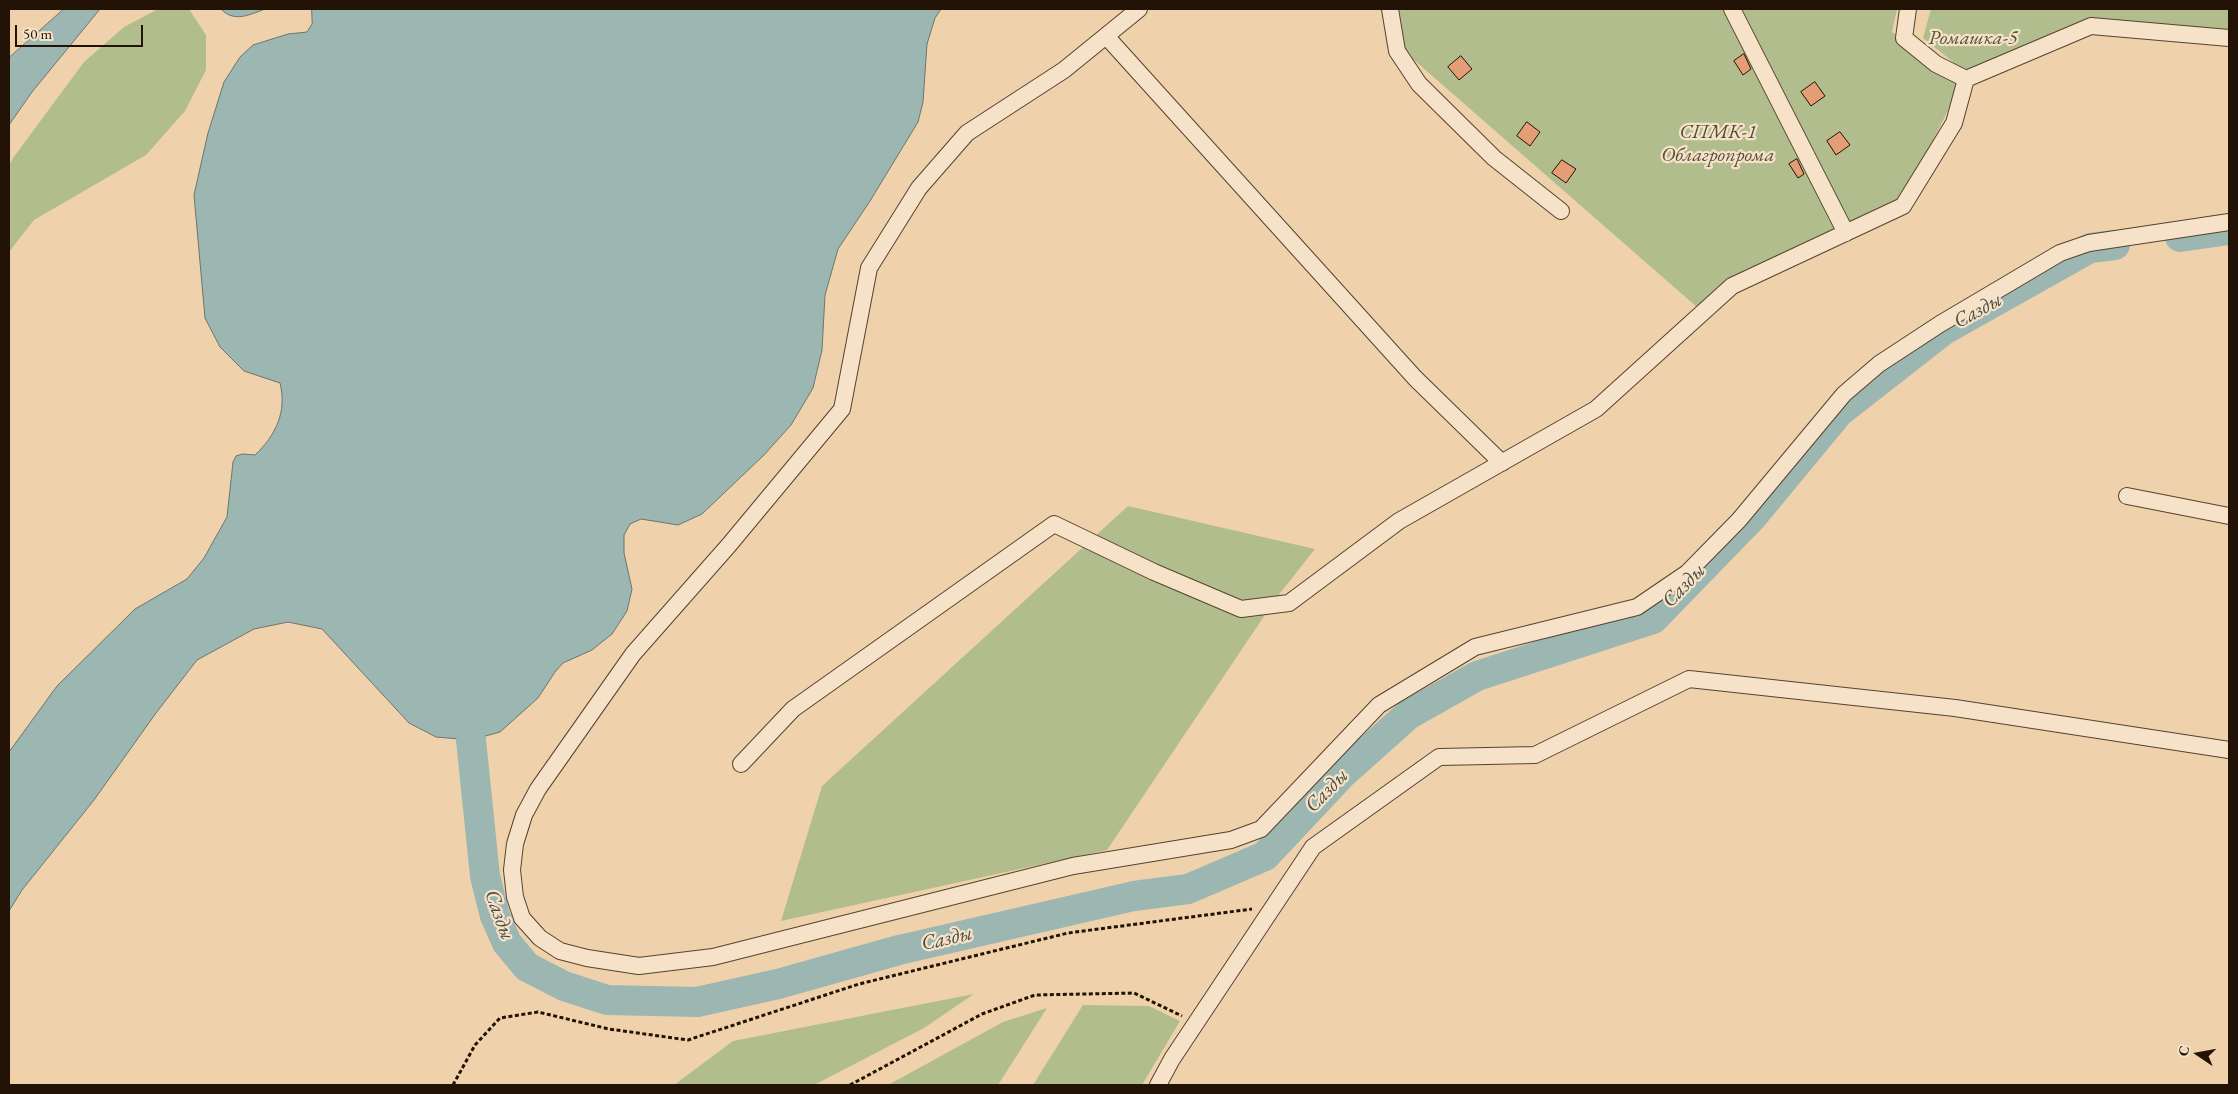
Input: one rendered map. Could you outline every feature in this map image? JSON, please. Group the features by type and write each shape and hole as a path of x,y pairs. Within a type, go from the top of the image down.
{"street":[{"path":"1139,9 1064,70 967,133 919,188 869,268 842,410 729,545 633,654 538,789 524,815 515,844 512,870 515,897 522,918 540,938 560,951 586,958 639,966 713,957 1073,866 1231,840 1261,829 1379,704 1475,647 1637,607 1688,573 1739,520 1844,394 1879,364 1940,324 2060,253 2089,243 2229,222"},
{"path":"1390,9 1397,51 1419,84 1494,158 1561,211"},
{"path":"1732,9 1846,232"},
{"path":"1908,9 1904,38 1936,64 1966,79 2091,26 2229,38"},
{"path":"1106,36 1415,378 1502,463"},
{"path":"741,764 793,708 1054,524 1154,572 1241,609 1289,603 1399,521 1596,409 1732,286 1903,206 1954,123 1966,79"},
{"path":"2127,496 2229,516"},
{"path":"1158,1085 1196,1023 1313,847 1439,757 1534,755 1690,679 1955,708 2229,750"}],"path":[{"path":"453,1085 475,1045 500,1018 538,1012 609,1029 688,1040 859,984 1068,933 1273,907"},
{"path":"850,1085 982,1014 1035,995 1134,993 1196,1023"}],"green space":[{"path":"158,9 189,9 206,35 206,70 185,111 146,155 34,220 9,252 9,166 13,158 84,62 124,27"},
{"name":"СПМК-1 Облагропрома","path":"1399,9 1897,9 1892,32 1963,80 1902,203 1698,308 1406,53"},
{"name":"Ромашка-5","path":"1931,9 2229,9 2229,37 2092,22 1968,74 1923,38"},
{"path":"1128,506 1315,549 1277,597 1107,850 781,921 822,786"},
{"path":"974,994 924,1028 814,1085 674,1085 733,1041"},
{"path":"1083,1005 1149,1006 1180,1021 1142,1085 1033,1085"},
{"path":"1047,1008 998,1085 888,1085 1003,1022"}],"water":[{"path":"64,9 100,9 32,92 9,125 9,58"},
{"path":"221,9 265,9 236,17"},
{"path":"312,9 941,9 935,18 927,44 923,102 918,122 838,249 825,295 822,350 813,388 791,425 764,455 702,514 678,525 641,519 630,524 624,535 624,553 632,589 627,611 612,634 592,650 563,663 538,698 500,732 471,740 436,737 409,723 322,629 288,622 254,629 197,660 156,713 94,800 22,890 9,911 9,752 57,686 135,609 187,579 204,558 227,517 233,462 236,456 242,454 255,455 269,439 278,422 282,404 280,383 244,371 220,347 205,318 194,195 208,133 224,82 240,57 253,45 288,34 307,32 312,24"}],"building":[{"path":"1744,54 1751,69 1743,75 1734,61"},
{"path":"1461,56 1472,69 1459,80 1448,67"},
{"path":"1815,82 1825,96 1811,106 1801,92"},
{"path":"1527,122 1540,132 1530,146 1517,136"},
{"path":"1840,132 1850,145 1836,155 1827,141"},
{"path":"1797,159 1804,174 1798,178 1789,164"},
{"path":"1562,160 1576,169 1566,183 1552,173"}],"waterway":[{"name":"Сазды","path":"2180,237 2229,230"},
{"name":"Сазды","path":"471,740 485,876 495,916 507,943 527,967 564,986 607,1000 697,1002 778,984 899,950 1134,896 1188,889 1265,856 1343,773 1408,715 1477,676 1653,619 1753,516 1839,412 1944,330 2090,248 2115,245"}]}
